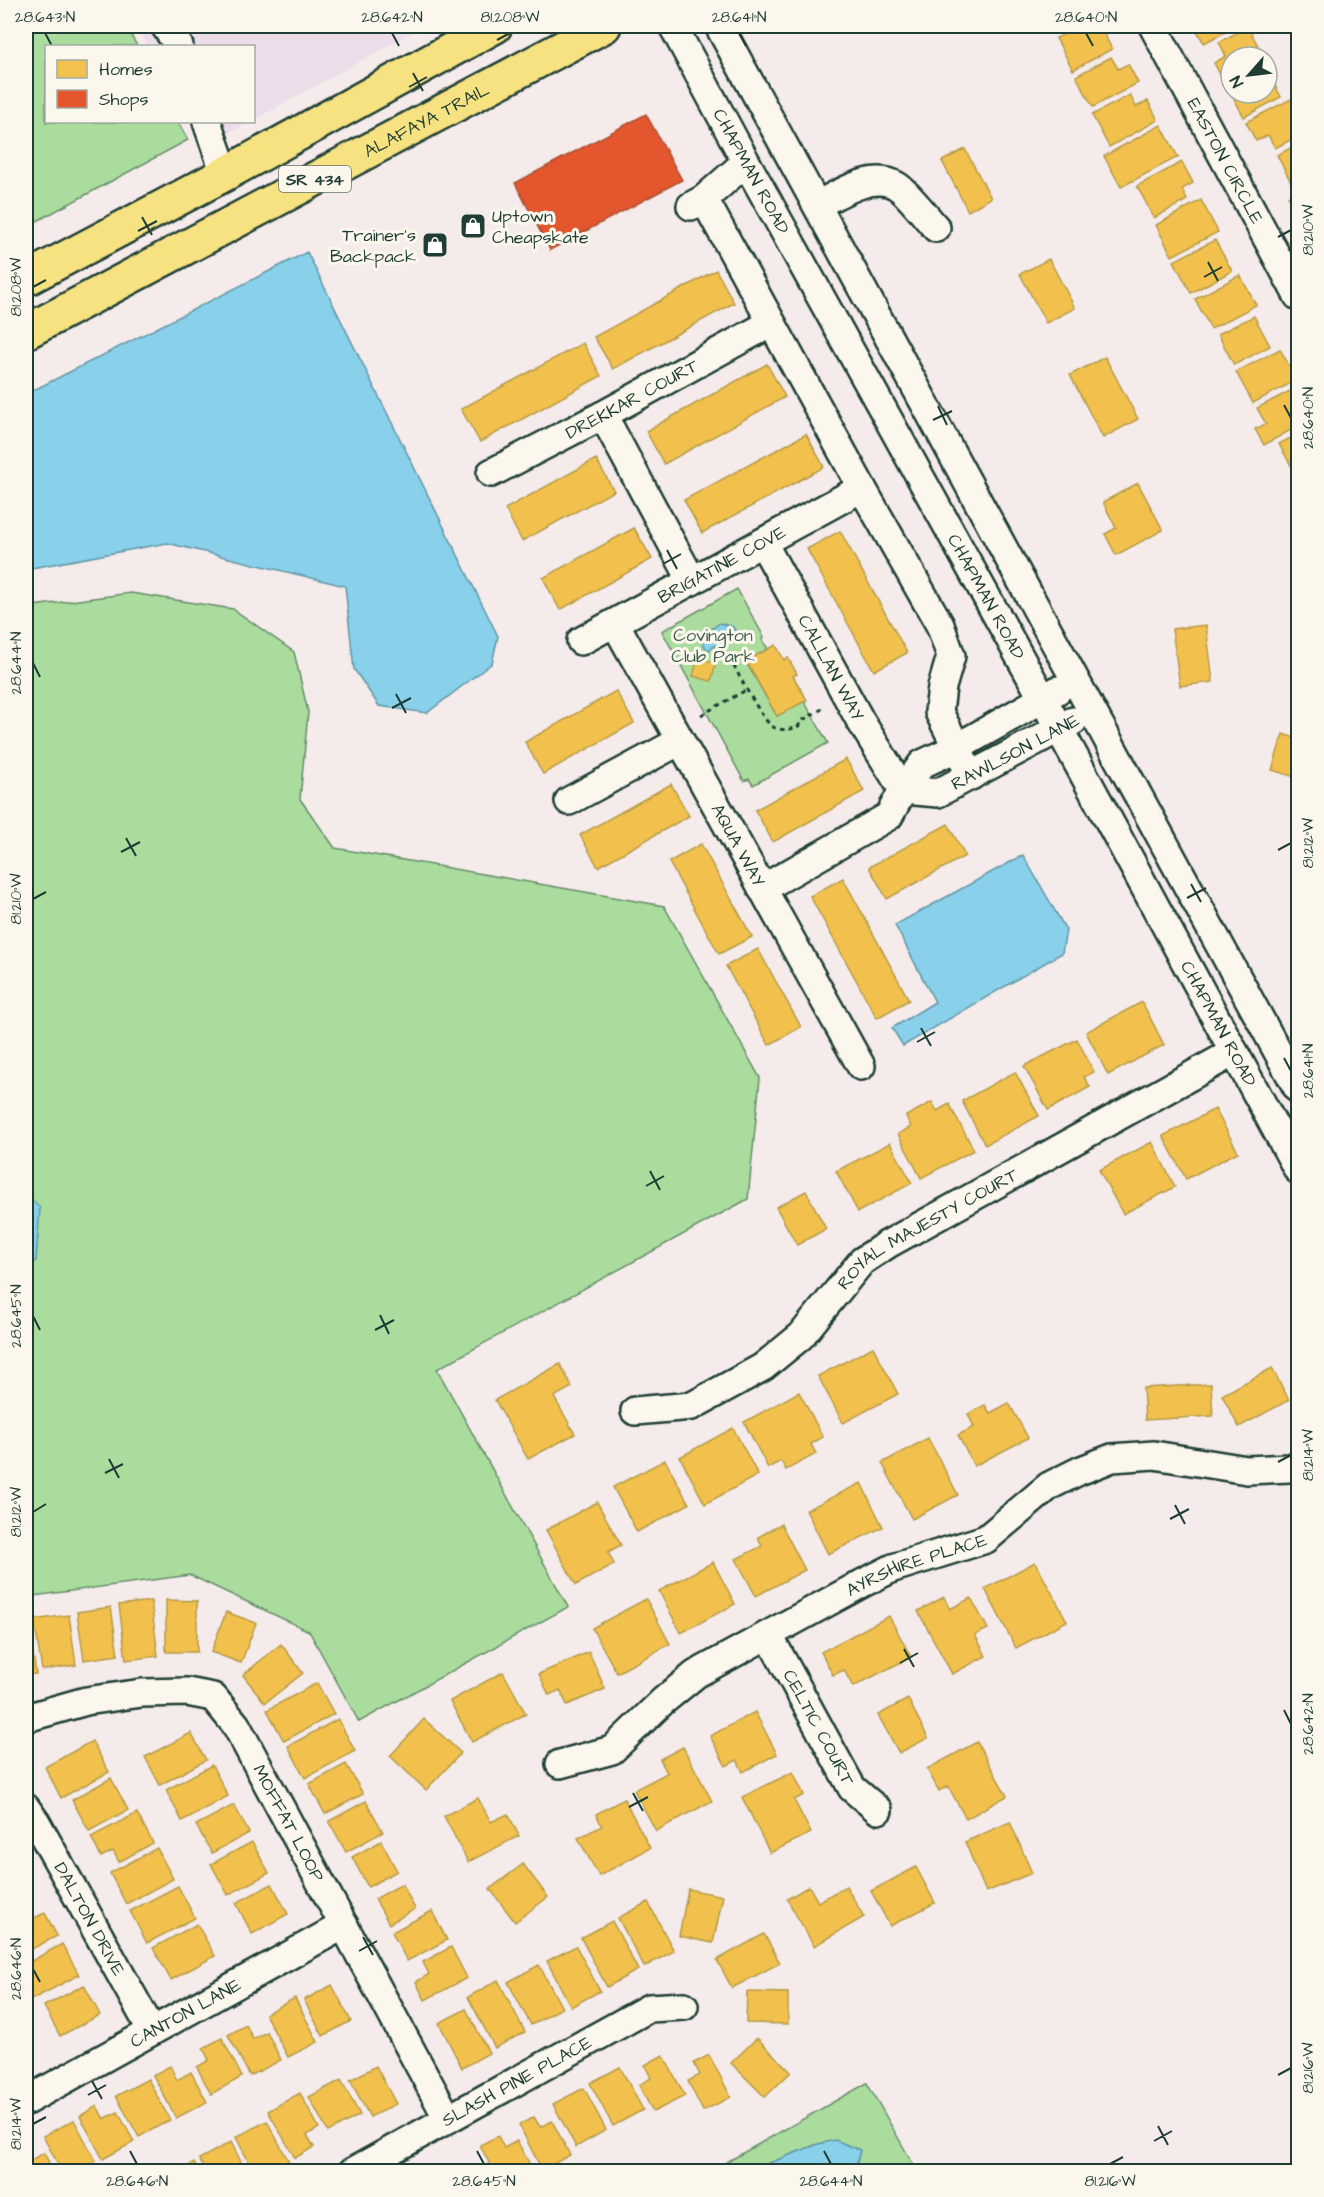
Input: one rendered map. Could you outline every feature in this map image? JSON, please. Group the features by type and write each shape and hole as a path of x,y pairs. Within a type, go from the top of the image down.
{"main road":[{"name":"ALAFAYA TRAIL","path":"26,332 604,26"},
{"name":"SR 434","path":"26,279 225,174 482,29"}],"street":[{"path":"165,26 178,45"},
{"name":"CHAPMAN ROAD","path":"673,26 1299,1170"},
{"name":"CHAPMAN ROAD","path":"719,26 1299,1089"},
{"name":"EASTON CIRCLE","path":"1153,26 1299,296"},
{"path":"207,123 225,174"},
{"path":"746,162 697,202 771,322 940,625 951,657 942,687 939,712 972,776"},
{"path":"817,205 853,187 879,180 897,186 936,228"},
{"name":"DREKKAR COURT","path":"491,473 603,415 771,322"},
{"path":"603,415 692,581"},
{"name":"BRIGATINE COVE","path":"581,641 862,488"},
{"name":"CALLAN WAY","path":"763,543 860,720 903,790"},
{"name":"AQUA WAY","path":"615,622 861,1066"},
{"name":"RAWLSON LANE","path":"762,889 889,816 903,790 922,764 956,748 1075,681"},
{"name":"RAWLSON LANE","path":"903,790 938,793 1091,711"},
{"path":"569,801 680,741"},
{"name":"ROYAL MAJESTY COURT","path":"635,1411 692,1406 763,1367 801,1336 862,1262 879,1250 1234,1052"},
{"name":"AYRSHIRE PLACE","path":"560,1764 612,1750 663,1701 696,1674 893,1568 986,1539 1049,1486 1079,1471 1112,1458 1154,1455 1247,1470 1289,1468 1299,1465"},
{"name":"CELTIC COURT","path":"770,1636 852,1788 878,1810"},
{"name":"MOFFAT LOOP","path":"26,1718 86,1701 142,1693 187,1692 213,1697 236,1725 448,2119"},
{"name":"DALTON DRIVE","path":"26,1808 36,1822 152,2031"},
{"name":"CANTON LANE","path":"26,2101 344,1925"},
{"name":"SLASH PINE PLACE","path":"352,2172 649,2008 684,2006"}],"path":[{"path":"730,657 762,716 771,727 783,730 797,728 803,720 822,709"},
{"path":"701,716 748,689"}],"shaded area":[{"path":"136,26 424,26 255,119 255,45 147,45"},
{"path":"195,123 249,123 207,143"}],"green space":[{"path":"26,26 126,26 136,45 45,45 45,123 179,123 188,140 26,227"},
{"name":"Covington Club Park","path":"737,589 764,637 762,639 768,649 746,662 777,716 804,701 828,743 753,785 749,779 744,781 662,631"},
{"path":"131,593 233,609 294,652 308,712 300,799 335,848 664,906 760,1078 748,1199 437,1369 568,1607 359,1722 309,1631 190,1575 26,1597 26,607"},
{"path":"867,2083 917,2171 855,2171 859,2150 818,2144 749,2171 709,2172"}],"water":[{"path":"307,252 498,636 492,663 427,713 379,706 354,669 345,586 167,543 26,569 26,394"},
{"path":"720,623 733,627 738,635 730,641 724,639 709,650 702,642 703,635"},
{"path":"1023,855 1066,930 1062,953 903,1046 892,1028 935,1002 895,925"},
{"path":"26,1195 40,1208 36,1261 26,1262"},
{"path":"835,2140 860,2150 855,2171 749,2171 818,2144"}],"building: Homes":[{"path":"1080,26 1100,26 1112,49 1073,70 1056,38"},
{"path":"1194,26 1237,26 1204,43"},
{"path":"1291,26 1298,26 1298,40"},
{"path":"1248,27 1258,45 1220,45 1219,42"},
{"path":"1111,57 1118,69 1128,64 1138,83 1093,107 1076,76"},
{"path":"1219,60 1219,72 1214,63"},
{"path":"1130,95 1136,107 1148,101 1158,120 1109,147 1092,115"},
{"path":"1293,98 1298,109 1298,136 1275,148 1268,135 1256,141 1246,122"},
{"path":"1238,105 1266,105 1244,117"},
{"path":"1161,125 1178,157 1121,187 1104,156"},
{"path":"1298,144 1298,183 1293,186 1277,155"},
{"path":"965,149 991,198 968,211 942,161"},
{"path":"1182,162 1193,183 1182,189 1187,200 1154,218 1137,186"},
{"path":"1298,190 1298,215 1288,196"},
{"path":"1201,200 1218,232 1172,256 1156,225"},
{"path":"1215,240 1232,271 1191,293 1174,261"},
{"path":"1049,259 1075,308 1046,323 1020,274"},
{"path":"716,270 734,303 613,369 594,337"},
{"path":"1240,275 1256,305 1211,329 1195,299"},
{"path":"1254,316 1270,346 1234,365 1218,334"},
{"path":"583,343 601,376 480,442 461,409"},
{"path":"1280,349 1297,380 1253,403 1236,372"},
{"path":"1105,357 1138,419 1103,438 1070,375"},
{"path":"767,364 785,397 664,464 646,431"},
{"path":"1298,387 1298,426 1264,445 1255,429 1266,424 1257,408"},
{"path":"806,434 824,467 702,533 684,500"},
{"path":"1298,434 1298,475 1297,476 1279,444"},
{"path":"596,459 614,491 522,541 505,509"},
{"path":"1138,483 1163,530 1116,555 1105,534 1116,528 1103,502"},
{"path":"634,528 652,559 560,610 543,578"},
{"path":"840,531 907,653 874,671 807,549"},
{"path":"1206,625 1213,682 1180,686 1172,629"},
{"path":"776,645 784,660 788,658 797,674 793,676 807,700 777,716 746,661"},
{"path":"698,658 716,663 711,681 693,676"},
{"path":"616,691 634,723 543,774 525,742"},
{"path":"1283,734 1298,739 1298,778 1272,770"},
{"path":"846,759 864,791 773,842 755,810"},
{"path":"671,784 689,816 598,867 580,835"},
{"path":"948,824 965,856 887,899 869,867"},
{"path":"701,844 752,937 719,954 669,862"},
{"path":"843,878 909,1000 877,1018 810,896"},
{"path":"758,949 801,1027 769,1045 726,966"},
{"path":"1142,1002 1164,1045 1108,1075 1086,1032"},
{"path":"1077,1039 1094,1072 1084,1077 1090,1087 1048,1110 1024,1066"},
{"path":"1015,1072 1039,1116 985,1145 962,1101"},
{"path":"932,1102 937,1111 949,1104 974,1150 921,1178 898,1134 911,1127 906,1116"},
{"path":"1215,1109 1238,1152 1186,1179 1163,1136"},
{"path":"1152,1142 1175,1187 1123,1214 1099,1170"},
{"path":"890,1143 912,1183 858,1212 836,1171"},
{"path":"806,1191 826,1229 797,1245 776,1207"},
{"path":"873,1347 898,1394 843,1423 818,1376"},
{"path":"560,1364 572,1387 554,1397 575,1434 528,1459 495,1400"},
{"path":"1272,1368 1289,1400 1239,1427 1222,1395"},
{"path":"1298,1376 1298,1389 1293,1379"},
{"path":"1211,1384 1213,1416 1145,1420 1143,1388"},
{"path":"799,1392 823,1437 811,1444 816,1454 786,1470 781,1461 768,1468 744,1422"},
{"path":"1009,1403 1028,1438 974,1466 958,1435 974,1427 968,1414 985,1405 990,1413"},
{"path":"733,1428 758,1475 705,1504 680,1457"},
{"path":"928,1438 958,1495 912,1519 882,1463"},
{"path":"665,1460 689,1504 637,1532 613,1487"},
{"path":"861,1483 883,1527 828,1554 806,1510"},
{"path":"597,1502 621,1545 608,1552 614,1564 576,1585 546,1530"},
{"path":"781,1524 805,1570 756,1596 736,1559 762,1546 758,1537"},
{"path":"713,1562 735,1604 681,1633 659,1591"},
{"path":"1035,1562 1067,1621 1016,1648 985,1589"},
{"path":"944,1597 950,1609 971,1598 988,1629 975,1635 986,1656 952,1674 918,1611"},
{"path":"646,1599 670,1644 617,1673 592,1628"},
{"path":"166,1600 197,1601 197,1652 166,1652"},
{"path":"151,1601 158,1656 126,1660 119,1605"},
{"path":"111,1607 118,1655 84,1660 77,1612"},
{"path":"226,1612 256,1623 241,1663 211,1652"},
{"path":"69,1615 76,1665 42,1670 34,1620"},
{"path":"889,1616 911,1657 853,1687 844,1670 833,1675 821,1652"},
{"path":"26,1619 28,1619 36,1674 26,1675"},
{"path":"281,1644 303,1673 265,1703 243,1675"},
{"path":"589,1652 605,1689 567,1705 560,1690 549,1695 539,1674"},
{"path":"503,1672 526,1714 472,1742 450,1701"},
{"path":"317,1683 334,1714 284,1741 267,1710"},
{"path":"908,1699 928,1738 899,1753 878,1715"},
{"path":"755,1712 777,1754 743,1772 737,1760 726,1766 710,1736"},
{"path":"338,1719 355,1751 305,1778 288,1746"},
{"path":"424,1719 461,1753 426,1790 390,1756"},
{"path":"191,1733 206,1760 160,1785 145,1757"},
{"path":"92,1741 109,1772 61,1798 45,1767"},
{"path":"977,1742 1007,1796 966,1819 948,1786 939,1791 927,1769"},
{"path":"683,1747 712,1801 656,1831 634,1790 667,1773 660,1759"},
{"path":"346,1764 363,1794 325,1814 309,1784"},
{"path":"212,1765 228,1796 182,1821 166,1790"},
{"path":"793,1772 804,1795 794,1800 811,1833 770,1853 742,1797"},
{"path":"111,1778 128,1810 89,1831 72,1800"},
{"path":"478,1798 491,1822 508,1814 519,1836 468,1862 444,1816"},
{"path":"624,1799 650,1848 599,1876 578,1838 602,1826 596,1814"},
{"path":"366,1801 383,1832 346,1852 329,1821"},
{"path":"234,1805 249,1833 212,1853 196,1825"},
{"path":"137,1813 153,1843 119,1862 113,1851 101,1857 91,1837"},
{"path":"1010,1822 1032,1873 986,1892 965,1842"},
{"path":"381,1841 397,1871 368,1887 352,1857"},
{"path":"252,1842 269,1873 228,1895 211,1864"},
{"path":"157,1848 173,1879 126,1904 110,1873"},
{"path":"523,1864 548,1897 515,1922 490,1889"},
{"path":"916,1867 935,1903 890,1926 871,1891"},
{"path":"272,1884 288,1914 252,1934 236,1903"},
{"path":"402,1884 415,1909 389,1924 375,1899"},
{"path":"178,1886 195,1918 147,1943 130,1911"},
{"path":"809,1886 818,1902 846,1886 864,1917 814,1946 787,1899"},
{"path":"26,1888 31,1898 26,1901"},
{"path":"688,1889 723,1896 713,1943 679,1936"},
{"path":"648,1902 674,1951 644,1967 618,1918"},
{"path":"27,1909 32,1919 45,1913 57,1936 26,1952"},
{"path":"432,1911 447,1940 407,1961 392,1932"},
{"path":"612,1921 638,1970 607,1987 581,1938"},
{"path":"197,1924 215,1956 171,1980 153,1948"},
{"path":"764,1934 780,1963 732,1988 717,1960"},
{"path":"62,1944 79,1975 31,2000 26,1989 26,1964"},
{"path":"576,1946 600,1991 571,2007 547,1961"},
{"path":"451,1947 467,1978 425,2000 416,1982 429,1974 423,1962"},
{"path":"539,1965 562,2008 531,2025 508,1982"},
{"path":"498,1980 525,2032 495,2048 468,1997"},
{"path":"84,1985 100,2015 60,2036 44,2006"},
{"path":"332,1985 351,2021 323,2036 304,2000"},
{"path":"747,1992 788,1993 788,2024 746,2023"},
{"path":"295,1998 318,2042 288,2057 265,2014"},
{"path":"466,2009 489,2053 462,2068 439,2023"},
{"path":"246,2025 253,2039 267,2032 281,2060 250,2076 228,2035"},
{"path":"26,2029 31,2039 26,2042"},
{"path":"222,2038 242,2077 211,2094 197,2067 209,2060 203,2048"},
{"path":"757,2038 791,2072 765,2097 731,2063"},
{"path":"663,2055 685,2096 653,2112 639,2085 651,2078 645,2065"},
{"path":"709,2055 731,2097 703,2111 688,2081 700,2075 694,2063"},
{"path":"170,2066 177,2080 191,2072 207,2102 176,2118 153,2075"},
{"path":"376,2066 396,2104 370,2117 350,2080"},
{"path":"620,2067 643,2110 613,2126 590,2083"},
{"path":"148,2079 170,2120 139,2137 116,2096"},
{"path":"341,2080 360,2115 328,2132 309,2097"},
{"path":"584,2088 606,2130 576,2147 553,2104"},
{"path":"300,2093 319,2128 307,2135 314,2147 295,2158 268,2111"},
{"path":"97,2106 104,2119 118,2112 134,2142 103,2159 80,2116"},
{"path":"534,2117 540,2127 552,2121 570,2155 542,2170 519,2125"},
{"path":"74,2120 96,2161 76,2172 62,2172 43,2136"},
{"path":"267,2121 289,2162 271,2172 254,2172 236,2137"},
{"path":"498,2136 504,2148 517,2141 534,2172 494,2172 480,2145"},
{"path":"231,2142 246,2172 206,2172 199,2159"},
{"path":"44,2153 54,2172 26,2172 26,2154 29,2161"},
{"path":"194,2163 199,2172 177,2172"}],"building: Shops":[{"path":"646,114 682,180 550,250 515,183"}],"place":[{"name":"Uptown Cheapskate","path":"473,226"},
{"name":"Trainer's Backpack","path":"435,245"}]}
